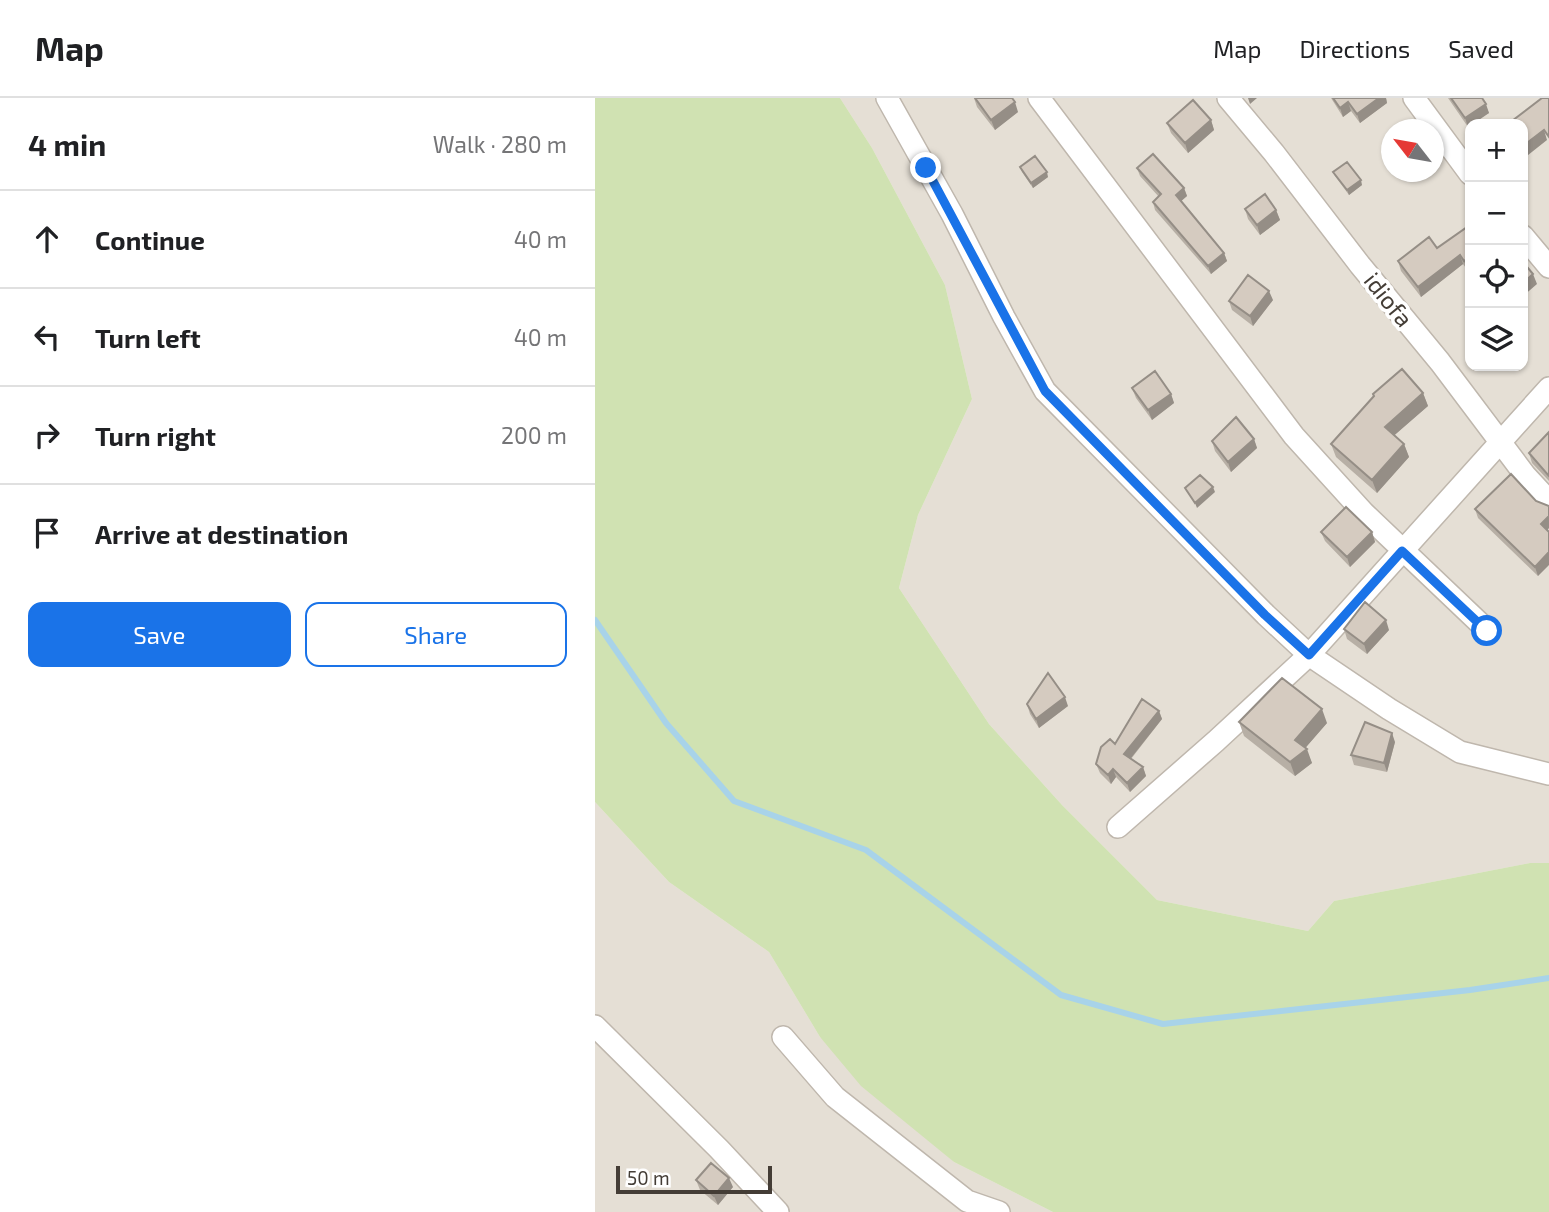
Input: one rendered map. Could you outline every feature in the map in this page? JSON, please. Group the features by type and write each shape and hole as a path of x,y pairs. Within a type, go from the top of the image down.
{"street":[{"path":"887,98 952,214 1003,317 1045,391 1265,615 1309,655 1389,709 1460,752 1549,774"},
{"path":"1039,98 1294,436 1402,551 1487,631"},
{"name":"idiofa","path":"1228,98 1275,153 1525,475 1549,501"},
{"path":"1414,98 1465,167"},
{"path":"1528,242 1549,267"},
{"path":"1118,827 1309,655 1549,388"},
{"path":"595,1026 719,1149 778,1212"},
{"path":"783,1037 835,1097 967,1201 999,1212"}],"shaded area":[{"path":"840,98 1549,98 1549,863 1530,863 1334,901 1308,931 1157,900 1062,805 989,724 899,588 918,515 972,399 945,285 872,148"},
{"path":"595,802 669,882 769,952 820,1037 954,1162 1053,1212 595,1212"}],"green space":[{"path":"595,98 840,98 872,148 945,285 972,399 918,515 899,588 989,724 1062,805 1157,900 1308,931 1334,901 1530,863 1549,863 1549,1212 1053,1212 954,1162 861,1086 820,1037 769,952 669,882 595,802"}],"building":[{"path":"975,98 1012,98 1015,102 991,120"},
{"path":"1333,98 1379,98 1357,114 1348,102 1340,108"},
{"path":"1451,98 1482,98 1486,104 1465,118"},
{"path":"1542,98 1549,98 1549,137 1544,130 1528,142 1528,119 1515,119"},
{"path":"1193,100 1211,120 1185,143 1167,123"},
{"path":"1153,154 1184,188 1176,195 1224,253 1208,266 1153,202 1161,194 1137,168"},
{"path":"1035,156 1047,172 1031,183 1020,167"},
{"path":"1347,162 1361,180 1347,190 1333,172"},
{"path":"1265,194 1276,210 1257,225 1245,209"},
{"path":"1465,228 1465,260 1460,255 1418,287 1398,261 1429,237 1437,248"},
{"path":"1248,275 1269,291 1250,316 1229,301"},
{"path":"1402,369 1423,393 1385,427 1404,444 1372,480 1331,444 1373,394"},
{"path":"1155,371 1171,394 1148,410 1132,388"},
{"path":"1236,417 1254,439 1228,462 1212,441"},
{"path":"1549,432 1549,476 1529,453"},
{"path":"1511,474 1536,501 1549,506 1549,516 1541,524 1549,532 1549,552 1535,567 1475,509"},
{"path":"1200,475 1213,487 1195,503 1185,488"},
{"path":"1346,507 1372,532 1347,557 1321,532"},
{"path":"1365,602 1386,620 1364,644 1344,629"},
{"path":"1048,673 1065,697 1036,719 1027,704"},
{"path":"1282,678 1322,709 1295,740 1307,749 1290,762 1239,722"},
{"path":"1142,699 1159,711 1124,754 1143,767 1127,783 1113,769 1108,775 1096,764 1101,747 1110,739 1115,744"},
{"path":"1365,722 1392,733 1384,763 1351,755"},
{"path":"711,1163 729,1178 714,1196 696,1180"}],"waterway":[{"path":"595,620 666,723 734,801 866,850 1061,995 1163,1024 1470,990 1549,978"}],"route":[{"path":"926,168 1003,317 1045,391 1265,615 1309,655 1402,551 1487,631"}]}
